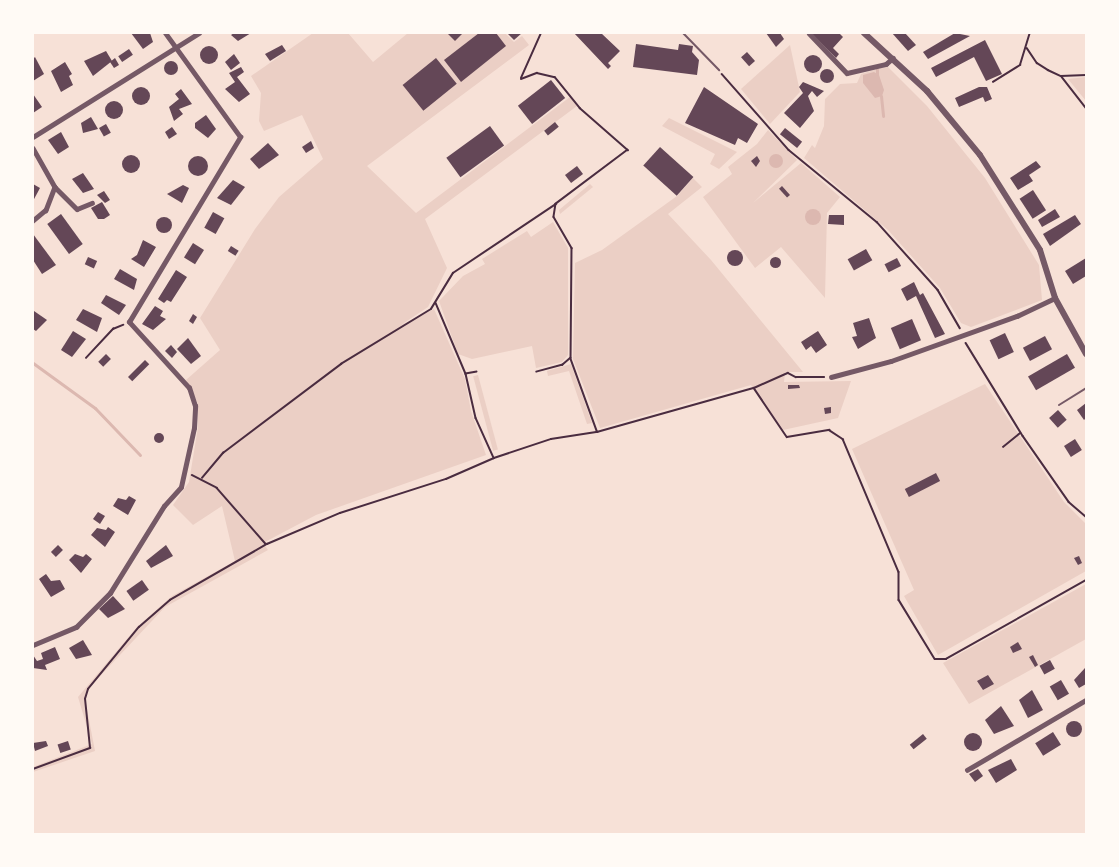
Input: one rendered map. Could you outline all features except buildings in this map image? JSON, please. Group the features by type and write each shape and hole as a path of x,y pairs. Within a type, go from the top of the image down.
{"street":[{"path":"33,645 76,627 110,593 164,506 181,487 195,415 192,396 183,380 129,322 239,142 239,131 165,33"},
{"path":"33,137 199,33"},
{"path":"809,33 847,73 886,64 893,58"},
{"path":"864,33 893,58 980,154 1041,250 1055,298 1086,354"},
{"path":"33,148 55,187 77,209 92,203"},
{"path":"33,221 46,210 55,187"},
{"path":"831,377 850,375 964,335 1055,298"},
{"path":"967,770 1086,700"}],"lane":[{"path":"683,33 719,70"},
{"path":"1059,405 1086,388"}],"path":[{"path":"202,478 223,453 278,411 435,302 453,273 556,204 628,150 580,108 555,77 537,73 520,79 541,33"},
{"path":"993,82 1020,65 1030,33"},
{"path":"1027,48 1036,63 1061,76 1086,108"},
{"path":"719,70 789,150 877,222 938,290 964,335 974,360 1020,432 1069,502 1086,517"},
{"path":"1061,76 1086,75"},
{"path":"556,204 554,217 572,248 571,358 597,432"},
{"path":"435,302 466,374 476,418 494,458"},
{"path":"86,358 113,329 129,322"},
{"path":"537,372 562,365 571,358"},
{"path":"466,374 477,372"},
{"path":"33,769 90,748 85,699 88,689 139,627 170,600 267,544 340,513 446,479 494,458 551,439 597,432 754,388 788,373 796,377 831,377"},
{"path":"754,388 787,437 829,430 843,438 899,572 899,600 935,659 946,659 1086,580"},
{"path":"1003,447 1020,432"},
{"path":"184,472 202,478 217,488 267,544"}],"shaded area":[{"path":"313,33 348,33 373,62 408,33 505,33 514,42 522,36 529,45 367,166 416,213 570,97 577,106 425,219 447,268 428,307 401,325 434,309 465,379 471,411 486,455 316,515 263,543 268,550 165,607 88,689 85,699 95,751 33,772 33,767 92,744 78,697 137,627 172,596 235,561 222,506 193,525 173,505 189,482 198,427 198,404 186,380 220,350 200,318 255,229 279,197 323,159 302,115 264,131 259,121 261,93 251,76"},
{"path":"790,45 800,92 770,124 741,89"},
{"path":"887,66 927,106 985,178 1039,265 1042,300 971,327 961,323 940,288 888,230 804,158 812,145 815,148 824,126 825,99 840,84 857,83 861,74"},
{"path":"874,72 879,75 884,90 882,96 875,98 863,83 863,75"},
{"path":"1086,77 1086,101 1068,79"},
{"path":"669,118 737,152 719,169 710,164 715,154 662,126"},
{"path":"768,130 797,160 753,203 801,163 840,197 827,213 825,298 781,247 755,268 703,197 732,174 728,167 757,144"},
{"path":"773,154 779,154 783,161 779,168 773,168 769,164 769,158"},
{"path":"693,178 702,187 668,214 711,260 803,372 785,372 784,382 851,381 838,418 783,430 751,385 600,428 573,359 575,263 602,250 677,196"},
{"path":"590,184 593,187 560,214 559,210"},
{"path":"813,209 819,211 821,217 819,223 813,225 807,223 805,217 807,211"},
{"path":"553,222 568,248 568,355 562,362 536,368 532,346 472,359 458,354 439,301 463,276 485,264 482,259 527,231 531,237"},
{"path":"571,364 592,423 587,424 569,371 548,376 547,371"},
{"path":"478,375 498,449 493,451 473,376"},
{"path":"985,384 1064,502 1086,524 1086,571 938,655 904,596 914,590 852,449"},
{"path":"1086,584 1086,639 969,704 943,663"}],"waterway":[{"path":"877,69 877,74"},
{"path":"881,96 883,116"},
{"path":"33,363 95,408 140,455"}]}
